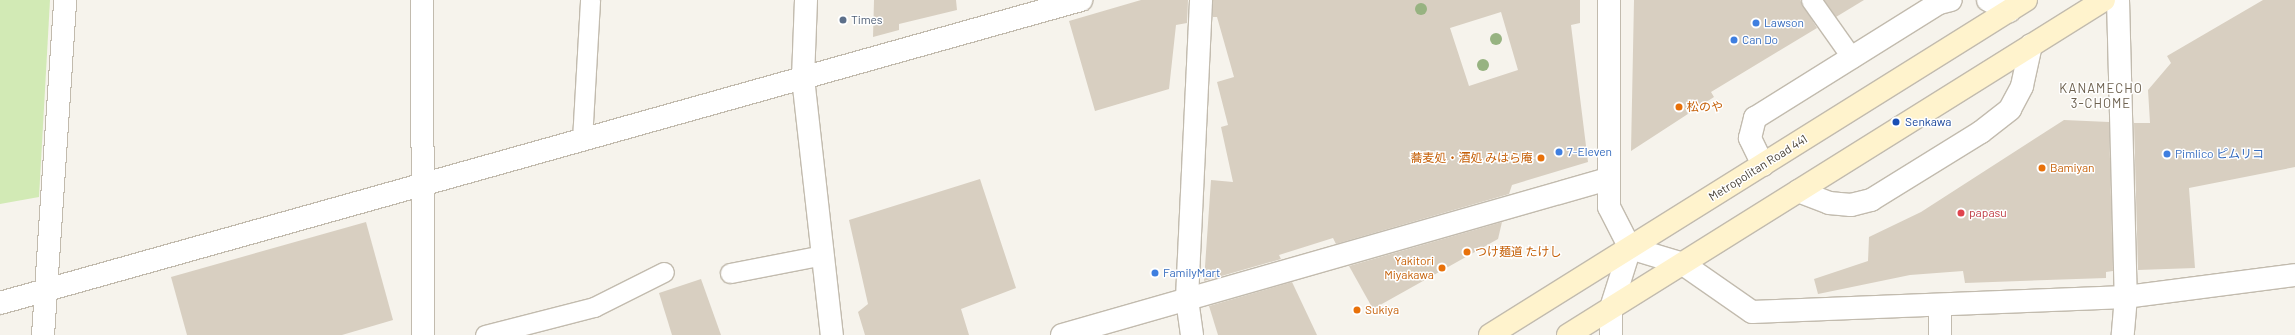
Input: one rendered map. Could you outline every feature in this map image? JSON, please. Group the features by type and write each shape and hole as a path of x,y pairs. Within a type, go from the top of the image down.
{"main road":[{"path":"1568,335 2104,0"},
{"name":"Metropolitan Road 441","path":"1490,335 2018,5"}],"street":[{"path":"43,335 65,0"},
{"path":"422,0 421,185 423,335"},
{"path":"806,0 804,78 832,335"},
{"path":"0,303 1081,0"},
{"path":"1192,335 1187,298 1201,0"},
{"path":"1609,0 1609,207 1630,248 1611,308 1611,335"},
{"path":"1763,165 1750,138 1755,118 1939,3 1951,0"},
{"path":"1988,0 2018,5"},
{"path":"2118,0 2126,297 2123,335"},
{"path":"1798,191 1829,203 1851,206 1871,200 1981,132 2010,109 2022,86 2031,45"},
{"path":"1062,335 1187,298 1608,179"},
{"path":"1630,248 1682,264 1752,312 1940,306 2126,297 2295,275"},
{"path":"1940,306 1940,335"}],"lane":[{"path":"582,140 590,0"},
{"path":"1811,0 1852,58"},
{"path":"730,273 823,255"},
{"path":"485,335 594,307 664,272"}],"green space":[{"path":"0,0 50,0 39,197 0,204"}],"building":[{"path":"874,0 956,0 957,10 899,24 899,30 873,37"},
{"path":"1141,0 1188,0 1187,23 1176,25 1169,89 1095,111 1069,21"},
{"path":"1213,0 1580,0 1580,23 1571,25 1588,162 1512,185 1509,194 1336,244 1333,238 1279,255 1281,259 1204,281 1211,180 1233,182 1221,127 1228,125 1217,82 1234,77 1217,17 1213,17","holes":["1501,12 1518,70 1469,86 1450,28"]},
{"path":"1634,0 1800,0 1817,28 1711,92 1714,97 1631,151"},
{"path":"1824,0 1864,0 1836,17"},
{"path":"2263,0 2295,0 2295,167 2189,188 2195,268 2138,270 2134,123 2150,123 2148,90 2171,63 2167,56"},
{"path":"2064,120 2109,122 2113,271 2106,272 2106,278 1965,283 1963,271 1910,275 1818,294 1814,279 1868,261 1869,237 1921,212"},
{"path":"980,179 1016,288 961,309 969,335 865,335 858,312 868,304 849,220"},
{"path":"366,222 393,320 342,335 187,335 171,277"},
{"path":"1502,222 1498,239 1373,309 1349,266"},
{"path":"701,279 721,335 672,335 659,293"},
{"path":"1292,282 1317,335 1218,335 1209,306"}],"place":[{"name":"Times","path":"843,20"},
{"name":"Lawson","path":"1756,23"},
{"name":"Can Do","path":"1734,40"},
{"name":"松のや","path":"1679,107"},
{"name":"Senkawa","path":"1896,122"},
{"name":"7-Eleven","path":"1559,152"},
{"name":"Pimlico ピムリコ","path":"2167,154"},
{"name":"蕎麦処・酒処 みはら庵","path":"1541,158"},
{"name":"Bamiyan","path":"2042,168"},
{"name":"papasu","path":"1961,213"},
{"name":"つけ麺道 たけし","path":"1467,252"},
{"name":"Yakitori Miyakawa","path":"1442,268"},
{"name":"FamilyMart","path":"1155,273"},
{"name":"Sukiya","path":"1357,310"}],"district":[{"name":"KANAMECHO 3-CHOME","path":"2101,96"}]}
